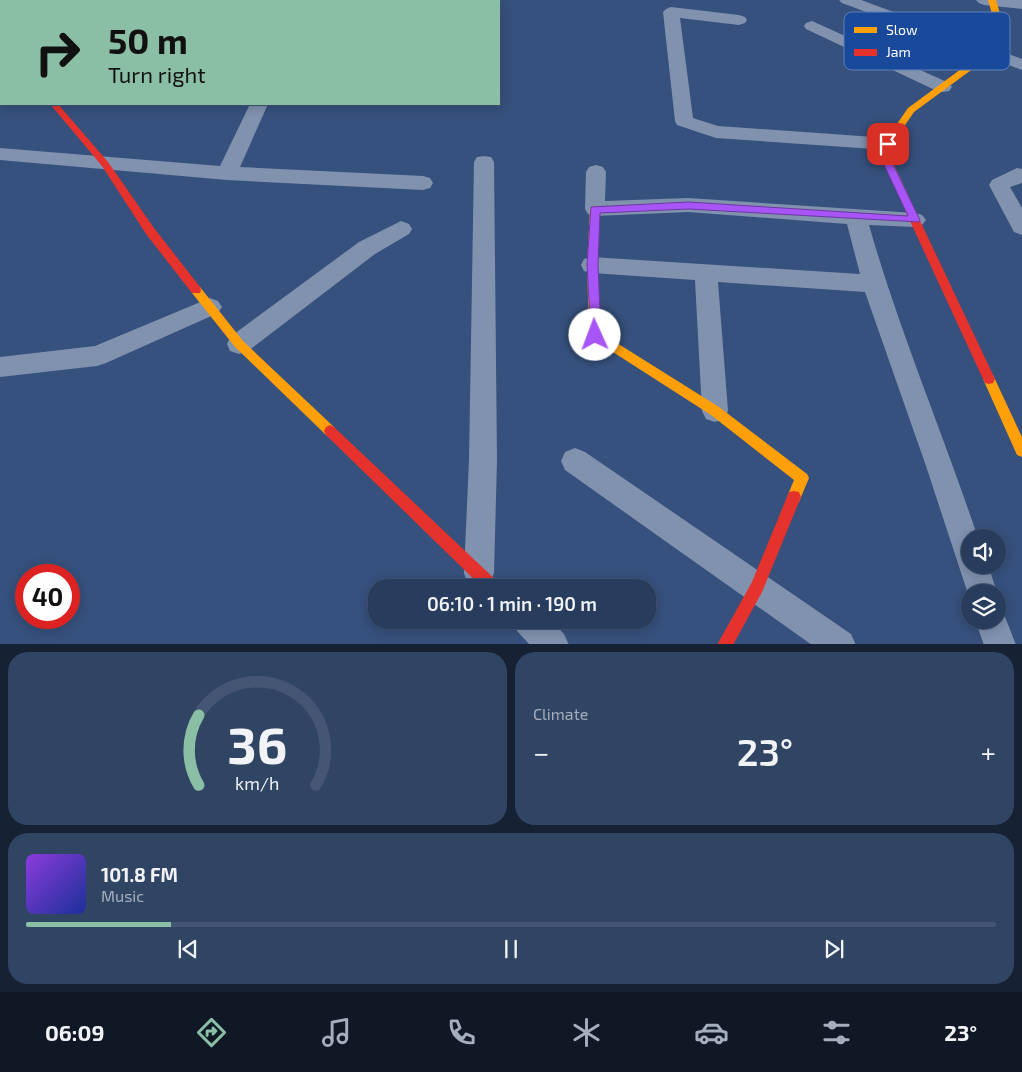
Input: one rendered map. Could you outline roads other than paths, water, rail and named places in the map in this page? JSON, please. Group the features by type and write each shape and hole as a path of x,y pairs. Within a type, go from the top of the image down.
{"street":[{"path":"847,0 880,12"},
{"path":"994,12 989,0 1022,4"},
{"path":"739,20 671,12 684,121 716,132 888,144"},
{"path":"812,26 844,41"},
{"path":"1010,60 1022,65"},
{"path":"906,70 943,87"},
{"path":"966,70 911,110 888,144 884,154 1022,451"},
{"path":"55,105 105,164 150,231 239,344 485,579"},
{"path":"227,173 259,105"},
{"path":"0,154 227,173 422,183"},
{"path":"484,162 483,451 486,579"},
{"path":"596,172 592,265 595,335 715,412 802,478 757,587 724,644"},
{"path":"1022,176 1017,175 999,185 1022,227"},
{"path":"595,209 688,205 915,220"},
{"path":"856,217 874,284 961,530"},
{"path":"239,344 367,248 401,229"},
{"path":"592,265 874,284"},
{"path":"706,274 715,412"},
{"path":"0,368 98,356 210,307"},
{"path":"575,461 840,644"},
{"path":"537,629 553,644"},
{"path":"994,629 1000,644"}]}
